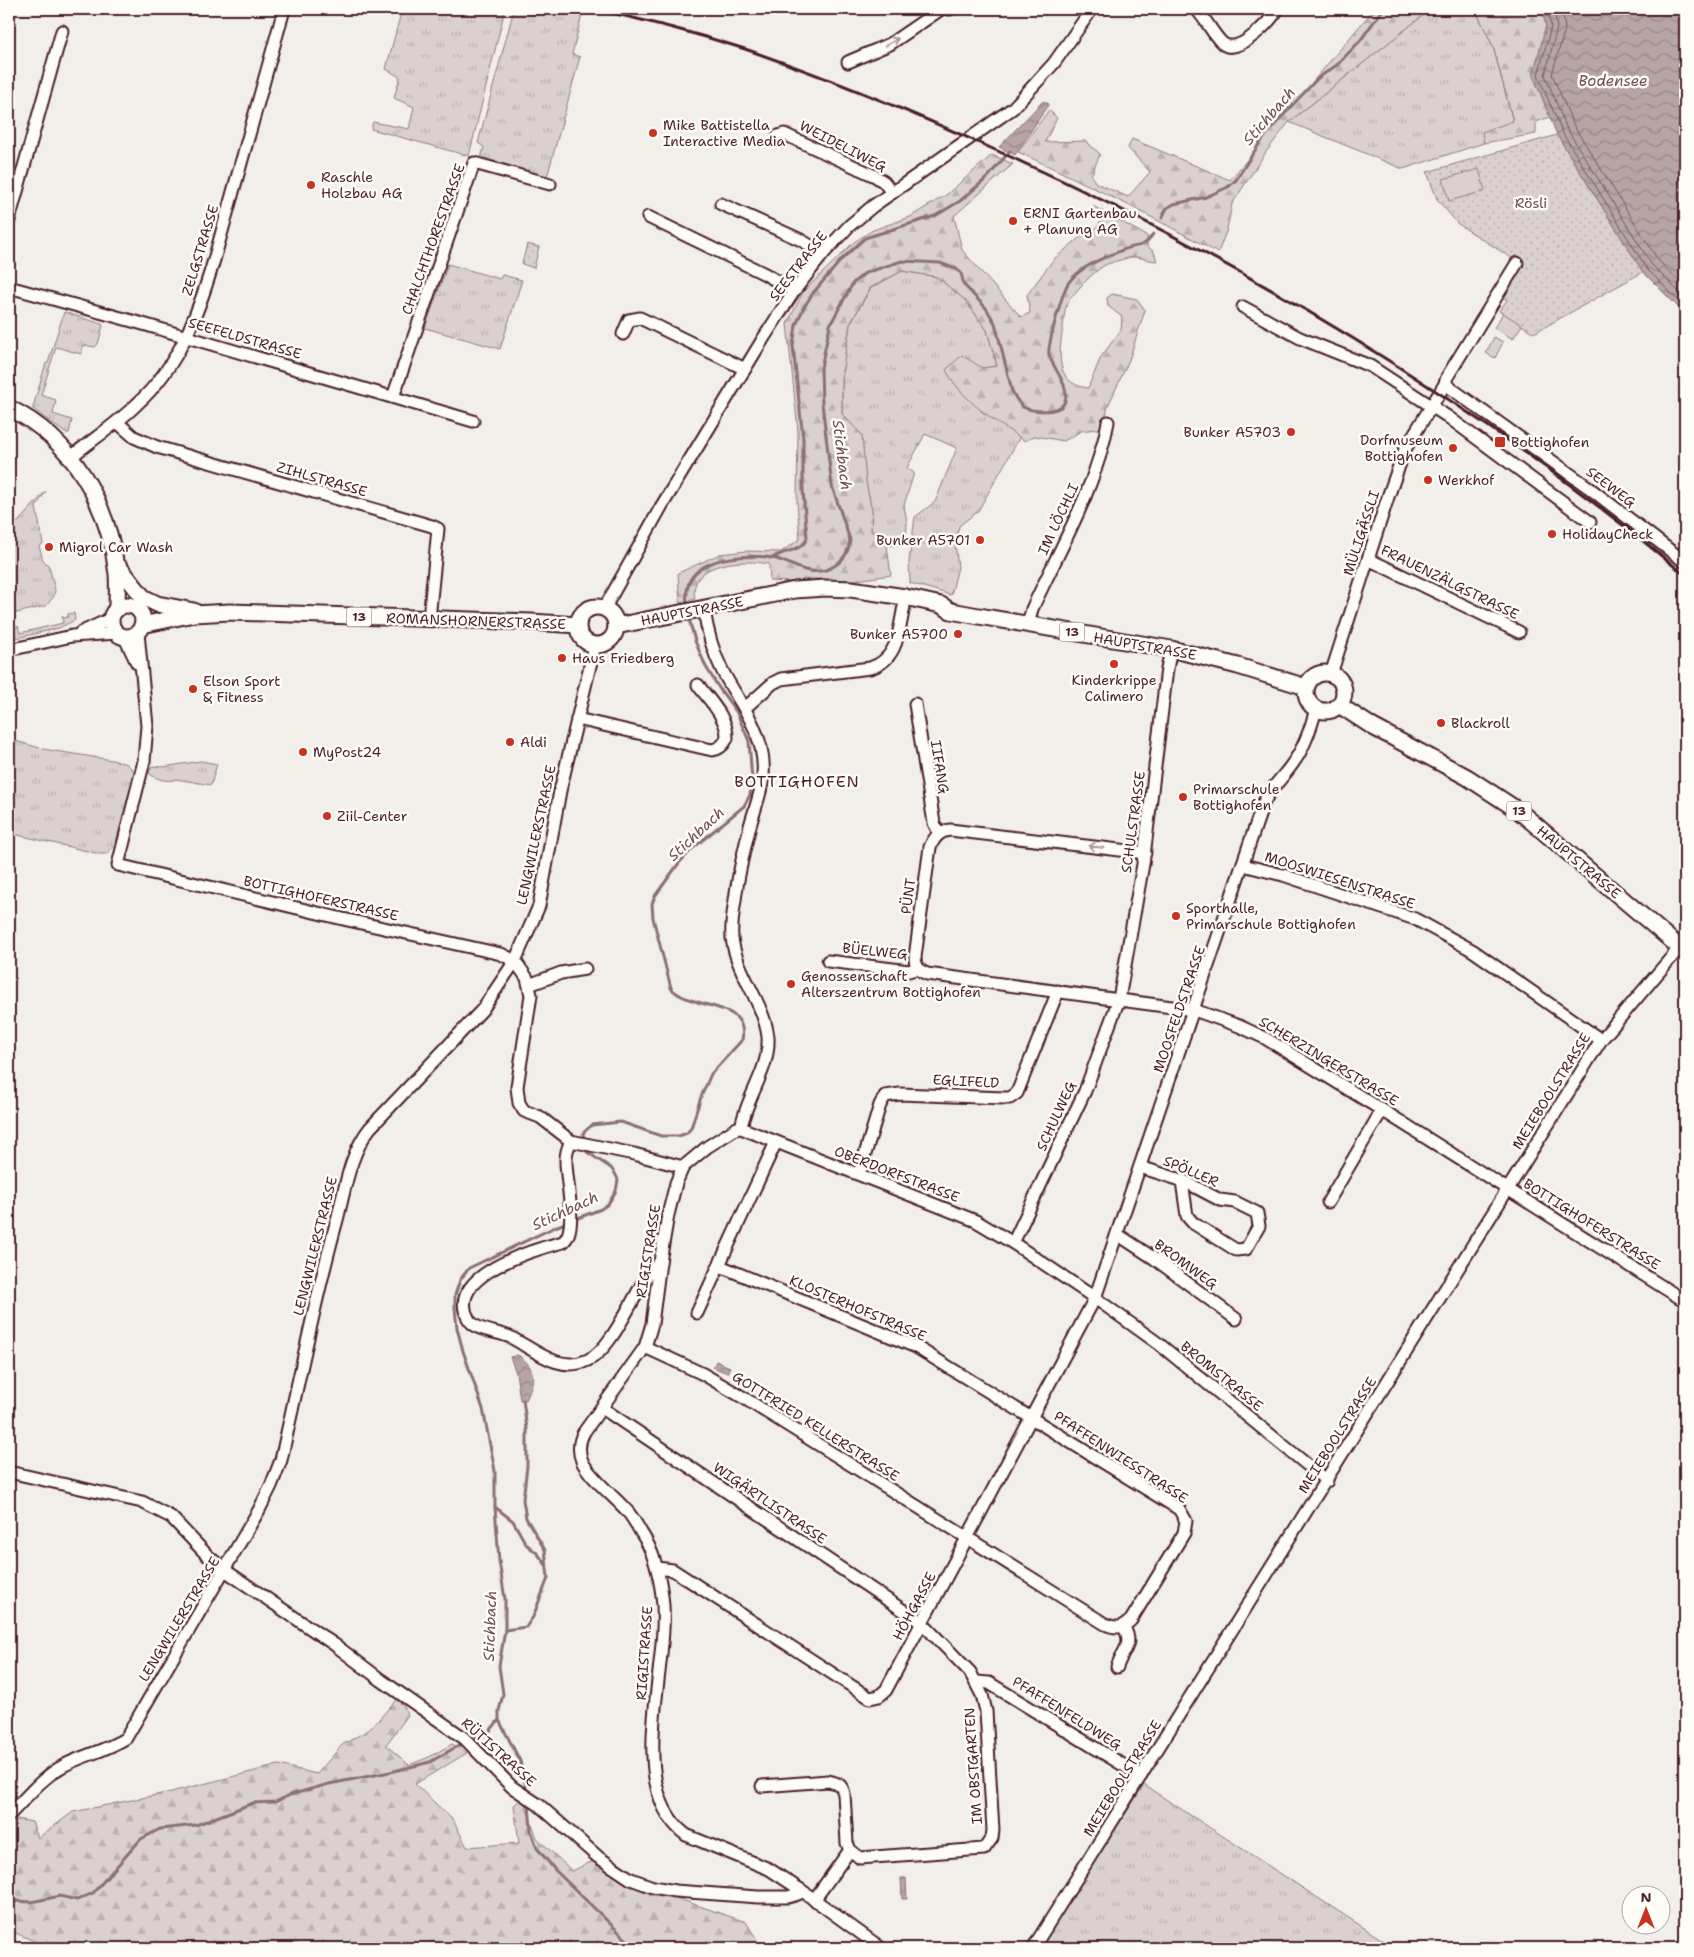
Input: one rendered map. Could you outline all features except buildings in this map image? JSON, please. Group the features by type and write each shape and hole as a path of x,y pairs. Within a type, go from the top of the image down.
{"main road":[{"name":"13","path":"9,408 40,426 71,457 85,477 98,501 105,520 128,621"},
{"name":"13","path":"116,568 143,597 157,604 198,614"},
{"name":"HAUPTSTRASSE","path":"616,626 795,590 851,589 925,601 952,610 1028,625 1171,648 1306,687"},
{"name":"HAUPTSTRASSE","path":"768,596 824,596 940,612 952,610"},
{"path":"594,608 604,609 612,615 616,626 614,634 608,642 594,645 582,638 578,625 585,612 594,608"},
{"name":"ROMANSHORNERSTRASSE","path":"128,621 198,614 254,612 578,625"},
{"path":"1318,674 1331,674 1341,682 1343,700 1339,705 1326,712 1316,710 1306,698 1306,687 1313,677 1318,674"},
{"name":"HAUPTSTRASSE","path":"1339,705 1373,728 1467,777 1519,811 1682,949"}],"street":[{"name":"ZELGSTRASSE","path":"71,457 117,422 158,383 177,356 187,337 206,289 284,14 283,9"},
{"path":"848,62 890,44 941,9"},
{"name":"SEESTRASSE","path":"604,609 661,507 745,369 794,291 823,254 860,216 1013,108 1054,64 1092,9"},
{"path":"1196,9 1223,44 1234,47 1262,27 1278,9"},
{"path":"9,220 62,32"},
{"name":"WEIDELIWEG","path":"778,136 784,134 875,176 884,182 892,192"},
{"name":"CHALCHTHORESTRASSE","path":"394,397 474,163 550,184"},
{"path":"721,204 801,240 823,254"},
{"path":"648,217 765,274 794,291"},
{"name":"MÜLIGÄSSLI","path":"1331,674 1405,449 1445,384 1446,377 1517,264"},
{"name":"SEEFELDSTRASSE","path":"9,287 473,421"},
{"path":"1243,307 1300,338 1370,366 1432,406 1590,522"},
{"path":"623,334 629,320 640,318 745,369"},
{"name":"SEEWEG","path":"1445,384 1588,487 1685,562"},
{"name":"ZIHLSTRASSE","path":"117,422 134,437 156,447 438,529 429,619"},
{"name":"IM LÖCHLI","path":"1028,625 1032,609 1087,492 1103,451 1108,422"},
{"name":"FRAUENZÄLGSTRASSE","path":"1368,559 1519,632"},
{"path":"746,708 781,679 870,668 882,663 892,653 895,646 904,606"},
{"path":"515,961 529,985 531,995 516,1087 517,1096 524,1111 540,1117 575,1142 683,1167 707,1147 741,1128 744,1114 763,1069 768,1047 763,1017 737,958 732,938 735,898 742,856 761,793 764,774 761,748 746,708 722,670 700,610"},
{"name":"ROMANSHORNERSTRASSE","path":"9,650 128,621"},
{"name":"BOTTIGHOFERSTRASSE","path":"128,621 142,674 147,726 144,761 118,865 367,925 501,954 515,961"},
{"name":"LENGWILERSTRASSE","path":"9,1815 47,1776 65,1765 114,1746 126,1738 226,1569 263,1502 281,1460 324,1267 351,1166 359,1145 370,1128 482,1010 515,961 539,906 560,791 594,645"},
{"name":"SCHULSTRASSE","path":"1119,999 1145,852 1171,648"},
{"path":"577,719 712,750 717,749 728,738 726,728 716,709 698,685"},
{"name":"IIFANG","path":"915,704 934,823 939,833"},
{"name":"MOOSFELDSTRASSE","path":"1095,1298 1266,798 1298,755 1316,710"},
{"path":"939,833 950,830 1145,852"},
{"name":"PÜNT","path":"918,968 915,957 930,847 939,833"},
{"name":"MOOSWIESENSTRASSE","path":"1243,865 1292,878 1415,919 1472,950 1601,1040"},
{"name":"MEIEBOOLSTRASSE","path":"1033,1948 1601,1040 1672,957 1682,949"},
{"name":"BÜELWEG","path":"828,961 909,971 918,968"},
{"path":"918,968 927,974 1119,999"},
{"path":"529,985 561,973 585,969"},
{"name":"EGLIFELD","path":"859,1174 880,1105 886,1096 900,1094 1010,1098 1017,1093 1058,991"},
{"name":"SCHERZINGERSTRASSE","path":"1119,999 1194,1010 1239,1026 1265,1038 1507,1189"},
{"name":"SCHULWEG","path":"1013,1243 1085,1090 1119,999"},
{"path":"1328,1202 1382,1110"},
{"name":"OBERDORFSTRASSE","path":"741,1128 976,1221 1013,1243 1095,1298"},
{"path":"575,1142 566,1160 570,1235 564,1242 532,1250 486,1272 474,1282 467,1292 465,1305 468,1318 477,1326 509,1336 556,1363 574,1364 590,1360 604,1348 648,1275 660,1262"},
{"path":"697,1313 776,1142"},
{"name":"RIGISTRASSE","path":"683,1167 676,1183 668,1215 652,1324 645,1347 581,1438 580,1453 587,1470 629,1514 648,1544 657,1568 664,1616 653,1738 655,1780 662,1806 676,1827 686,1835 769,1870 801,1890 881,1948"},
{"name":"SPÖLLER","path":"1140,1168 1182,1181 1220,1200 1235,1202 1257,1213 1260,1226 1250,1245 1243,1251 1236,1250 1189,1219 1182,1181"},
{"name":"BOTTIGHOFERSTRASSE","path":"1507,1189 1685,1301"},
{"name":"BROMWEG","path":"1117,1234 1236,1318"},
{"name":"KLOSTERHOFSTRASSE","path":"720,1266 916,1346 1032,1418"},
{"name":"BROMSTRASSE","path":"1095,1298 1166,1350 1326,1481"},
{"name":"HÖHGASSE","path":"657,1568 672,1570 870,1698 879,1696 886,1690 1095,1298"},
{"name":"GOTTFRIED KELLERSTRASSE","path":"645,1347 703,1374 967,1538"},
{"name":"WIGÄRTLISTRASSE","path":"602,1408 922,1622"},
{"name":"PFAFFENWIESSTRASSE","path":"1032,1418 1179,1509 1185,1517 1186,1526 1184,1533 1132,1620 1123,1626"},
{"name":"RÜTISTRASSE","path":"9,1472 142,1502 171,1517 208,1556 467,1741 520,1794 539,1805 614,1869 631,1879 653,1887 675,1891 758,1897 788,1897 798,1894 801,1890"},
{"path":"967,1538 1106,1624 1112,1627 1123,1626 1128,1633 1129,1642 1117,1668"},
{"name":"IM OBSTGARTEN","path":"850,1850 854,1855 864,1858 975,1851 984,1849 993,1830 986,1712 982,1695 970,1672 922,1622"},
{"name":"PFAFFENFELDWEG","path":"976,1682 989,1683 1141,1776"},
{"path":"762,1786 828,1781 838,1783 843,1787 847,1843 850,1850 814,1900"}],"green space":[{"path":"402,9 505,9 469,156 371,129 373,122 409,129 414,107 394,98 400,77 386,69"},
{"path":"514,9 548,9 582,15 572,54 580,57 547,177 486,162 481,158 484,147 478,143"},
{"path":"1378,9 1431,9 1289,122 1266,152 1232,204 1227,229 1218,253 1169,226 1018,152 1049,110 1057,118 1045,142 1086,141 1100,154 1091,176 1096,183 1128,197 1150,172 1128,148 1132,139 1230,180 1369,15"},
{"path":"1431,9 1475,9 1493,46 1513,122 1483,132 1484,143 1403,169 1289,122"},
{"path":"1475,9 1542,9 1546,26 1533,75 1550,117 1536,122 1536,134 1484,143 1482,132 1513,121 1493,46"},
{"name":"Rösli","path":"1557,135 1643,272 1534,333 1499,311 1507,300 1501,296 1521,264 1458,224 1437,199 1427,172"},
{"path":"992,155 1013,164 954,216 962,250 1021,317 1030,313 1027,295 1053,260 1079,238 1095,230 1101,221 1091,208 1093,206 1147,236 1147,246 1154,252 1157,261 1134,257 1105,265 1084,283 1070,299 1066,307 1060,347 1061,365 1064,374 1069,380 1077,385 1088,388 1101,357 1121,330 1122,317 1108,306 1107,298 1112,294 1137,299 1145,310 1129,360 1108,406 1103,428 1081,431 1064,441 1035,436 1025,441 981,410 961,392 946,370 962,355 982,368 997,366 987,330 965,300 937,277 902,271 870,288 850,324 842,373 842,414 862,435 866,482 872,511 871,531 887,546 891,575 857,580 813,579 789,582 770,581 769,564 733,563 720,565 709,570 700,577 695,586 695,599 680,603 678,573 720,554 746,551 781,552 800,539 797,502 798,431 787,324 803,292 854,242 873,230 910,217 946,195"},
{"path":"1479,169 1485,191 1449,201 1443,179"},
{"path":"527,244 539,247 534,268 522,264"},
{"path":"448,264 500,279 502,275 522,280 500,349 425,328"},
{"path":"902,271 937,277 965,300 987,330 997,366 982,368 981,411 1020,437 978,511 959,526 955,543 958,567 951,595 910,583 909,562 915,517 935,502 957,448 925,434 907,468 914,473 904,505 907,522 906,544 887,546 871,531 872,511 866,482 842,414 842,373 850,324 871,288"},
{"path":"64,312 102,324 103,326 98,344 95,347 83,345 81,354 56,347 41,395 56,400 53,414 72,420 69,433 65,433 33,409 46,363 48,363"},
{"path":"1503,313 1522,325 1513,339 1494,328"},
{"path":"1494,337 1503,342 1495,358 1486,353"},
{"path":"46,491 36,507 43,544 39,546 43,560 49,566 55,590 54,596 46,606 12,614 9,609 9,528 18,522"},
{"path":"74,613 75,620 59,628 17,638 12,630 18,626 20,633 63,623 62,616 64,618 68,617 68,614"},
{"path":"9,739 43,749 112,760 127,764 135,772 115,846 106,854 100,854 9,833"},
{"path":"201,761 217,764 211,785 176,779 170,781 162,780 149,773 152,766 163,767"},
{"path":"399,1697 408,1715 386,1745 409,1765 429,1757 452,1744 467,1753 415,1784 453,1820 467,1847 519,1843 514,1805 523,1798 537,1838 572,1871 595,1860 641,1886 746,1922 762,1948 50,1948 9,1930 9,1825 17,1819 32,1822 38,1838 73,1812 171,1792 279,1765 317,1774 342,1745 370,1729"},
{"path":"1144,1785 1395,1948 1039,1948"}],"water":[{"name":"Bodensee","path":"1542,9 1685,9 1685,314 1643,272 1557,135 1533,75 1546,26"},
{"path":"1043,101 1049,104 1015,155 999,147"},
{"path":"518,1355 529,1365 533,1375 526,1400 520,1400 516,1373 510,1357"},
{"path":"716,1361 730,1367 727,1373 713,1367"},
{"path":"901,1878 906,1878 907,1899 902,1899"}],"waterway":[{"name":"Stichbach","path":"1162,218 1167,208 1174,204 1206,197 1228,187 1236,180 1266,133 1318,78 1337,65 1360,41 1383,9"},
{"path":"773,558 801,546 807,538 803,491 803,438 793,346 796,325 804,307 813,293 842,259 865,238 935,216 960,201 987,178 1010,151"},
{"name":"Stichbach","path":"687,606 687,591 692,577 699,570 718,561 729,558 763,557 776,559 805,570 821,571 835,566 845,555 850,540 832,486 822,403 821,368 830,325 853,283 865,273 902,261 940,263 956,269 961,273 964,285 986,308 995,323 1012,391 1018,402 1028,409 1046,411 1058,408 1065,401 1065,389 1051,360 1049,350 1060,306 1069,282 1087,266 1102,258 1143,244 1153,234"},
{"name":"Stichbach","path":"527,1792 520,1761 499,1720 503,1694 499,1666 505,1630 505,1599 499,1561 495,1507 495,1471 483,1409 457,1328 455,1295 460,1280 469,1268 555,1227 601,1209 608,1204 616,1191 618,1180 611,1168 585,1149 583,1133 592,1125 621,1122 661,1136 679,1136 687,1133 691,1128 711,1074 742,1040 742,1027 737,1018 717,1007 691,1000 671,988 653,918 652,904 655,896 679,863 693,848 744,806 750,795 752,780 749,741 736,711 706,667 695,641 688,615"},
{"path":"505,1630 526,1627 533,1617 548,1578 545,1550 526,1518 523,1500 527,1466 527,1429 523,1400"},
{"path":"495,1507 513,1521 526,1544 538,1554 546,1565"},
{"path":"469,1740 489,1732 499,1720"},
{"path":"9,1904 17,1901 31,1902 60,1896 77,1900 93,1893 141,1839 160,1829 196,1825 253,1803 275,1802 290,1795 329,1784 430,1762 463,1743"},
{"name":"Stichbach","path":"529,1803 531,1831 537,1848 555,1870 628,1941 639,1948"}],"railway":[{"path":"594,9 670,27 726,43 839,84 993,149 1084,191 1175,237 1265,286 1354,339 1440,394 1525,452 1606,512 1685,575"}],"place":[{"name":"Mike Battistella Interactive Media","path":"653,133"},
{"name":"Raschle Holzbau AG","path":"311,185"},
{"name":"ERNI Gartenbau + Planung AG","path":"1013,221"},
{"name":"Bunker A5703","path":"1291,432"},
{"name":"Bottighofen","path":"1500,442"},
{"name":"Dorfmuseum Bottighofen","path":"1453,448"},
{"name":"Werkhof","path":"1428,480"},
{"name":"HolidayCheck","path":"1552,534"},
{"name":"Bunker A5701","path":"980,540"},
{"name":"Migrol Car Wash","path":"49,547"},
{"name":"Bunker A5700","path":"958,634"},
{"name":"Haus Friedberg","path":"562,658"},
{"name":"Kinderkrippe Calimero","path":"1114,664"},
{"name":"Elson Sport & Fitness","path":"193,689"},
{"name":"Blackroll","path":"1441,723"},
{"name":"Aldi","path":"510,742"},
{"name":"MyPost24","path":"303,752"},
{"name":"Primarschule Bottighofen","path":"1183,797"},
{"name":"Ziil-Center","path":"327,816"},
{"name":"Sporthalle, Primarschule Bottighofen","path":"1176,916"},
{"name":"Genossenschaft Alterszentrum Bottighofen","path":"791,984"}],"district":[{"name":"BOTTIGHOFEN","path":"797,781"}]}
